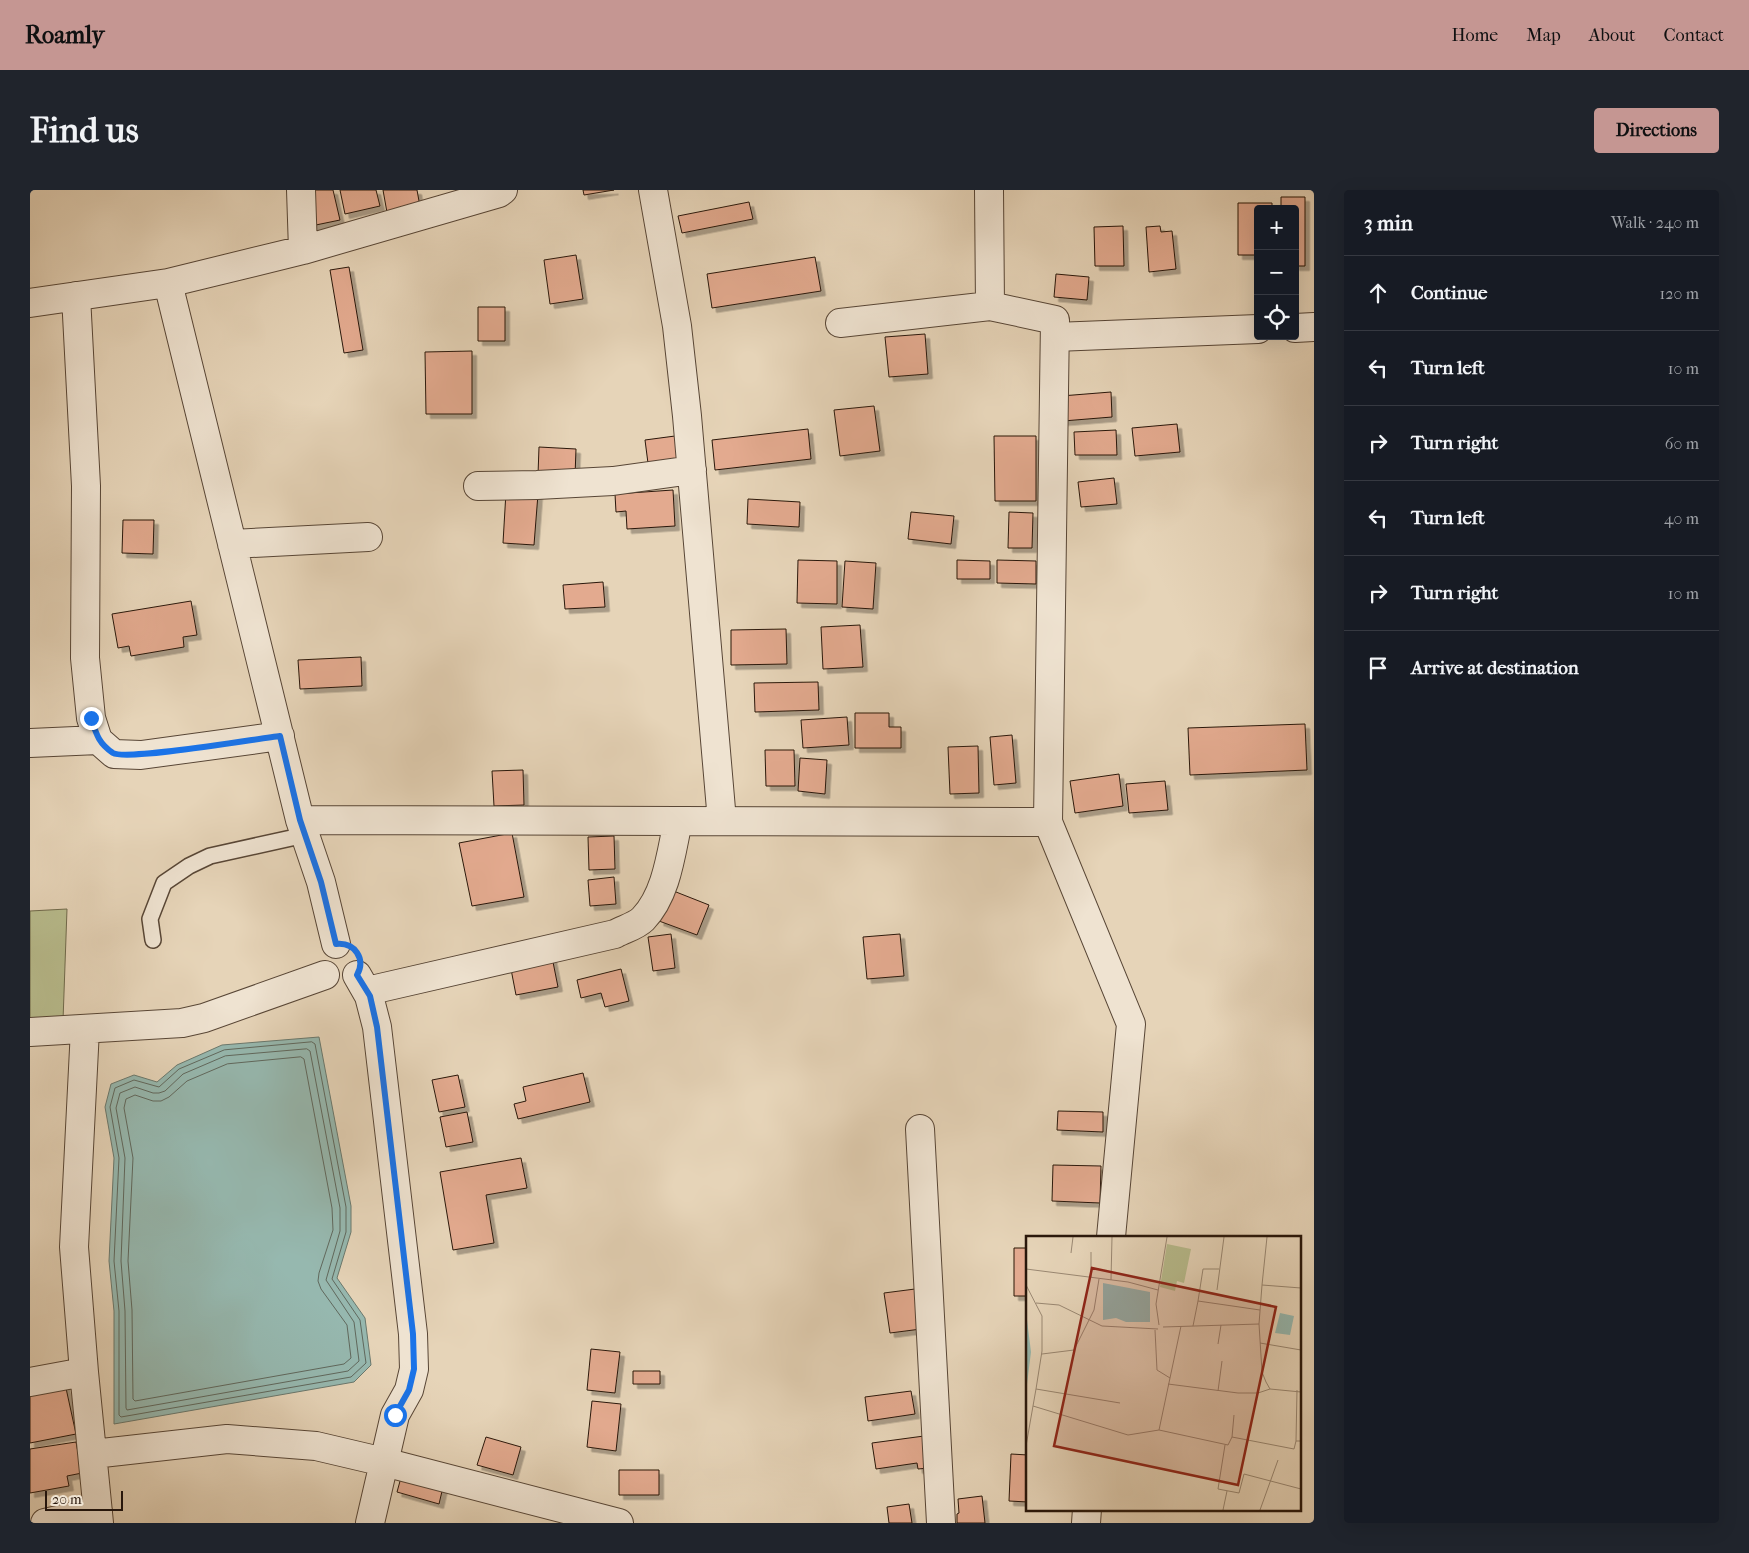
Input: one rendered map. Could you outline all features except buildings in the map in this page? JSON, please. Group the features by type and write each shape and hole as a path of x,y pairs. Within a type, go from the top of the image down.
{"street":[{"path":"301,190 303,250"},
{"path":"30,303 168,283 303,250 503,190"},
{"path":"653,190 677,326 692,470 722,821"},
{"path":"989,190 990,306"},
{"path":"168,283 303,827 321,882 336,944"},
{"path":"76,296 86,486 85,658 91,718 98,740 114,754 141,755 280,736"},
{"path":"840,323 990,306 1055,320 1048,822 1131,1024 1111,1236"},
{"path":"1299,328 1314,327"},
{"path":"1055,337 1254,329"},
{"path":"478,486 537,486 613,481 692,470"},
{"path":"232,544 368,537"},
{"path":"30,743 98,740"},
{"path":"303,827 678,821 1048,822"},
{"path":"370,1523 395,1415 409,1390 414,1369 413,1334 377,1027 373,1007 362,983 359,954 349,945 343,943 336,944 326,951 323,957 322,963 325,975 336,983 362,983 615,934 641,920 652,907 667,874 678,821"},
{"path":"30,1032 155,1026 190,1021 204,1018 325,975"},
{"path":"45,1523 98,1517 74,1247 85,1029"},
{"path":"920,1129 941,1523"},
{"path":"30,1382 84,1372"},
{"path":"92,1454 227,1439 316,1446 619,1523"},
{"path":"1086,1523 1087,1510"}],"lane":[{"path":"153,940 150,919 164,883 189,866 210,856 303,827"}],"green space":[{"path":"67,909 63,1021 30,1022 30,911"}],"water":[{"path":"319,1037 351,1206 351,1232 337,1278 365,1318 371,1365 354,1382 114,1424 114,1311 109,1261 114,1158 105,1107 111,1084 134,1075 157,1082 177,1065 222,1045"}],"route":[{"path":"91,718 98,740 114,754 141,755 280,736 300,820 321,882 336,944 343,943 349,945 359,954 361,967 357,975 370,996 377,1027 413,1334 414,1369 409,1390 395,1415"}]}
